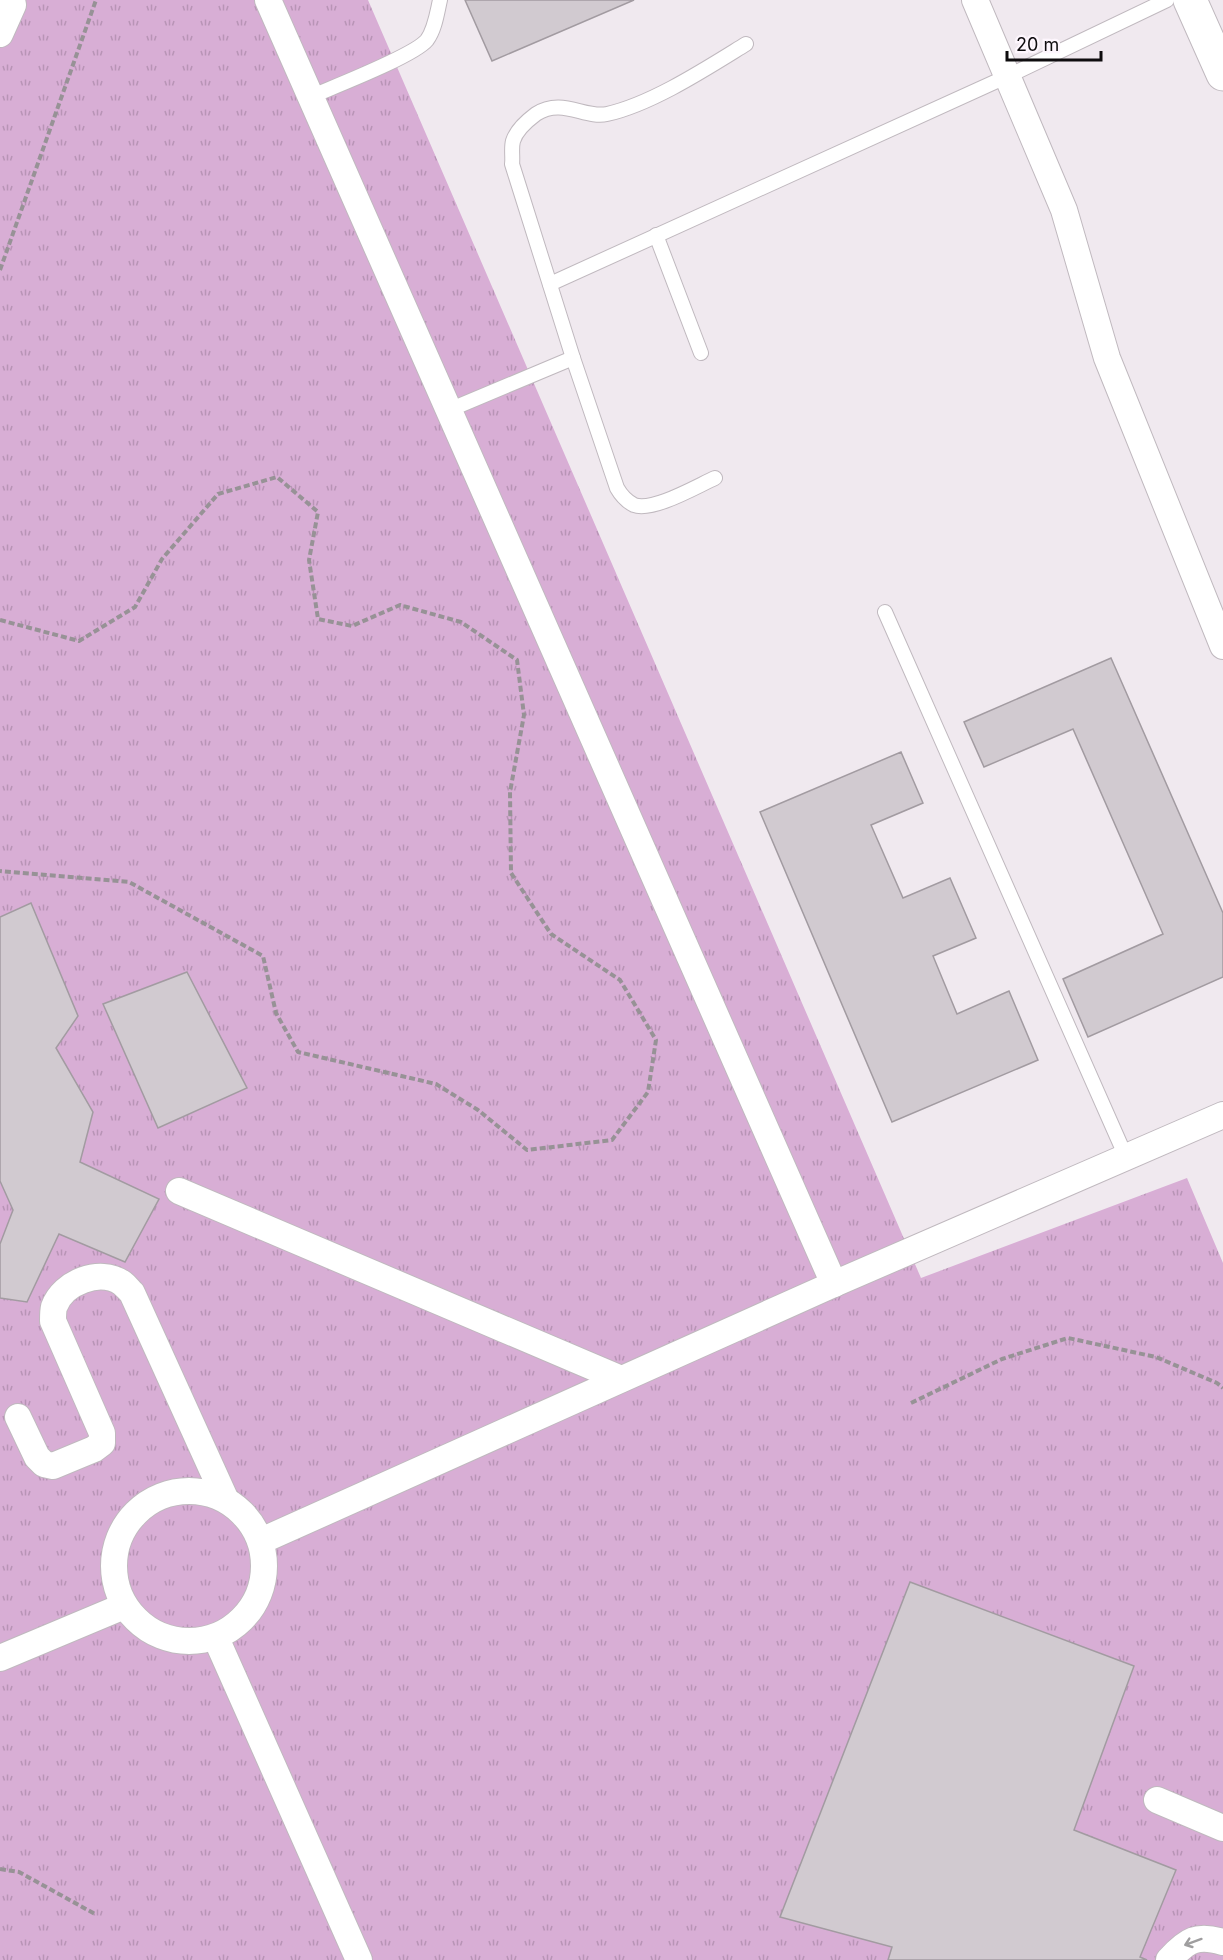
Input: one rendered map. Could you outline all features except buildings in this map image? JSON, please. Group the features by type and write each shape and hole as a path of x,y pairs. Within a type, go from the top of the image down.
{"street":[{"path":"0,34 13,5 12,0"},
{"path":"268,0 834,1284"},
{"path":"975,0 1064,210 1116,380 1223,646"},
{"path":"1190,0 1223,74"},
{"path":"261,1541 834,1284 1223,1115"},
{"path":"179,1191 621,1379"},
{"path":"18,1417 37,1456 44,1464 53,1466 94,1449 102,1443 102,1433 52,1321 54,1306 69,1287 79,1281 94,1277 121,1282 132,1293 225,1498"},
{"path":"198,1490 225,1498 247,1516 261,1541 264,1579 248,1615 216,1638 182,1642 149,1631 124,1606 114,1579 114,1551 124,1525 144,1504 169,1492 198,1490"},
{"path":"0,1658 124,1606"},
{"path":"216,1638 359,1960"},
{"path":"1157,1800 1223,1828"},
{"path":"1169,1960 1180,1947 1194,1940 1209,1938 1223,1942"}],"lane":[{"path":"310,97 411,52 427,40 440,0"},
{"path":"550,284 1008,76 1167,0"},
{"path":"715,478 663,502 635,506 625,499 617,488 573,358 513,164 513,141 524,124 538,113 555,107 605,115 640,102 692,77 746,44"},
{"path":"656,235 701,352"},
{"path":"449,410 573,358"},
{"path":"885,612 1126,1157"}],"path":[{"path":"0,270 96,0"},
{"path":"0,620 79,641 135,607 162,559 218,494 277,477 318,512 309,560 318,619 352,626 400,605 461,622 517,660 524,715 510,792 510,873 551,934 620,980 656,1040 648,1092 612,1140 527,1150 478,1110 436,1084 298,1052 276,1012 263,956 129,882 0,871"},
{"path":"911,1403 1002,1359 1068,1338 1156,1357 1217,1383 1223,1388"},
{"path":"0,1869 20,1872 95,1914"}],"green space":[{"path":"0,0 368,0 921,1278 1187,1178 1223,1263 1223,1960 0,1960"}]}
